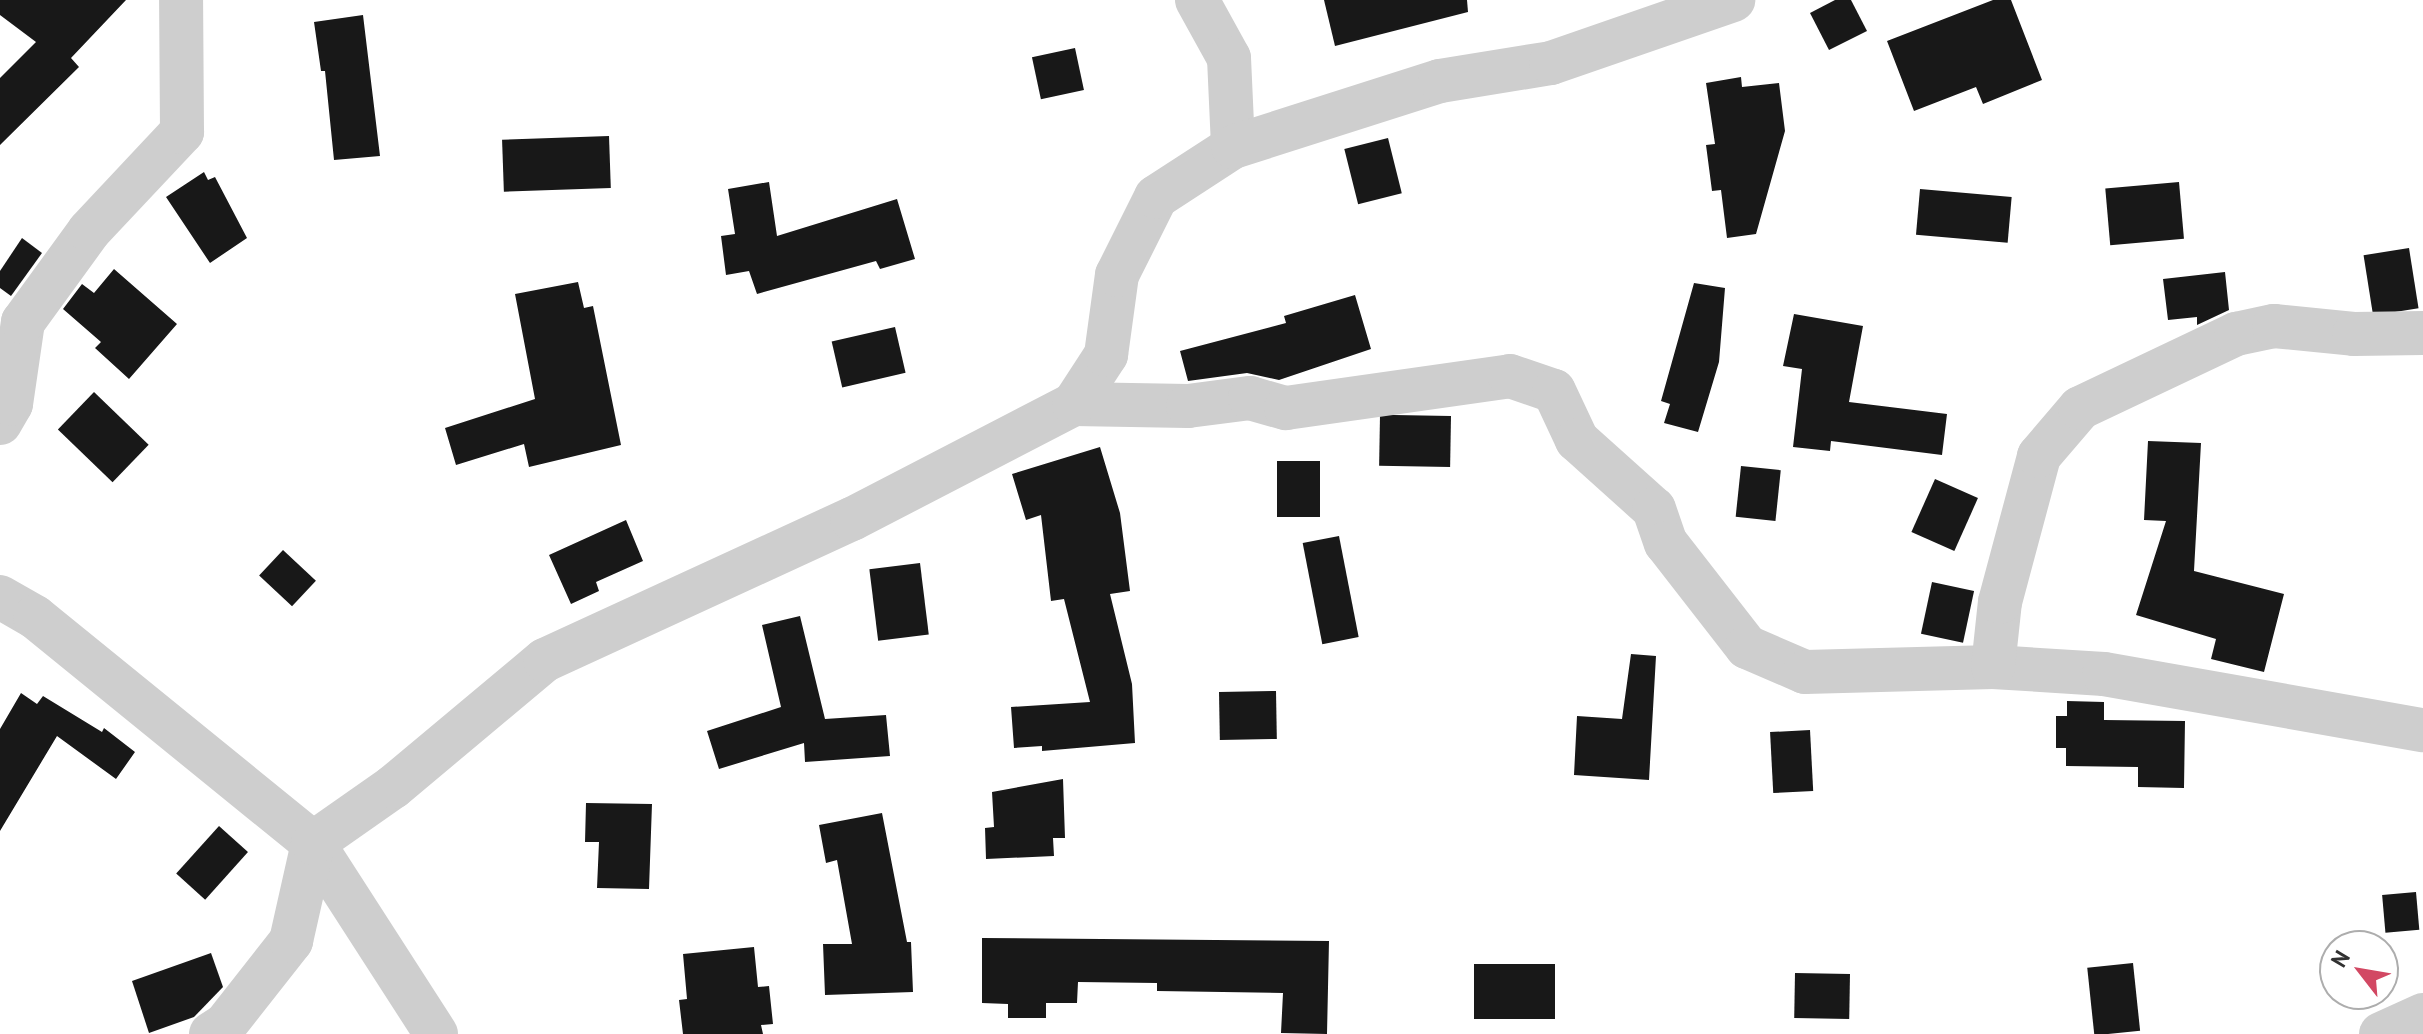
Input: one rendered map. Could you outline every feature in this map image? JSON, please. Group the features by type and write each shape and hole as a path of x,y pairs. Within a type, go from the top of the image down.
{"street":[{"path":"0,423 11,404 23,322 89,231 182,132 181,0"},
{"path":"1197,0 1229,58 1233,147"},
{"path":"1074,404 1106,355 1117,275 1156,197 1233,147 1440,81 1551,63 1733,0"},
{"path":"1993,667 2000,602 2039,456 2080,408 2248,331 2274,326 2354,334 2423,333"},
{"path":"211,1034 225,1025 291,941 313,843 393,787 545,660 852,519 1074,404 1188,406 1250,398 1286,408 1510,376 1554,391 1577,440 1654,509 1666,543 1747,647 1805,672 1993,667 2104,674 2423,730"},
{"path":"0,597 35,617 313,843 436,1034"},
{"path":"2381,1034 2423,1015"}],"building":[{"path":"0,0 126,0 71,58 79,67 0,145 0,78 36,42 0,15"},
{"path":"1324,0 1467,0 1468,12 1335,46"},
{"path":"1835,0 1851,0 1867,31 1829,50 1810,13"},
{"path":"1993,0 2011,0 2042,80 1983,104 1976,87 1914,111 1887,41"},
{"path":"363,15 380,156 334,160 325,71 321,71 314,22"},
{"path":"1075,48 1084,90 1041,99 1032,57"},
{"path":"1741,77 1742,87 1779,83 1785,131 1756,234 1727,238 1721,190 1712,191 1706,145 1715,144 1706,83"},
{"path":"609,136 611,188 504,192 502,140"},
{"path":"1388,138 1402,193 1358,204 1344,149"},
{"path":"204,172 208,180 215,177 247,238 210,263 166,197"},
{"path":"769,182 777,236 897,199 915,259 880,269 876,261 757,294 749,271 726,275 721,236 735,234 728,189"},
{"path":"2179,182 2184,239 2110,245 2105,188"},
{"path":"1920,189 2012,197 2008,243 1916,235"},
{"path":"22,238 42,253 11,296 0,288 0,271"},
{"path":"2409,248 2419,308 2373,315 2364,255"},
{"path":"114,269 177,324 129,379 95,348 101,342 63,309 82,284 94,293"},
{"path":"2225,272 2229,310 2197,325 2197,317 2168,320 2163,279"},
{"path":"578,282 584,308 593,306 621,445 529,467 524,444 456,465 445,428 535,399 515,294"},
{"path":"1694,283 1725,288 1719,362 1698,432 1664,423 1670,404 1661,401"},
{"path":"1355,295 1371,349 1279,380 1247,373 1188,381 1180,351 1286,323 1284,316"},
{"path":"1794,314 1863,326 1849,402 1947,414 1942,455 1831,441 1830,451 1793,447 1802,369 1783,366"},
{"path":"895,327 906,373 842,387 832,342"},
{"path":"94,392 149,445 113,482 58,429"},
{"path":"1380,415 1451,416 1450,467 1379,466"},
{"path":"2148,441 2201,443 2194,571 2284,594 2264,672 2211,659 2216,639 2136,615 2166,521 2144,520"},
{"path":"1100,447 1120,513 1130,591 1110,594 1132,684 1135,743 1042,751 1042,746 1014,748 1011,707 1090,702 1064,599 1051,601 1041,515 1026,520 1012,474"},
{"path":"1277,461 1320,461 1320,517 1277,517"},
{"path":"1741,466 1781,470 1775,521 1736,517"},
{"path":"1935,479 1978,498 1954,551 1911,532"},
{"path":"626,520 643,561 596,582 599,591 571,604 549,555"},
{"path":"1339,536 1359,637 1322,644 1303,543"},
{"path":"283,550 316,581 292,606 259,576"},
{"path":"920,563 929,634 878,641 869,569"},
{"path":"1932,582 1974,591 1963,643 1921,634"},
{"path":"800,616 825,719 886,715 890,756 805,762 804,743 719,769 707,731 781,707 762,625"},
{"path":"1631,654 1656,656 1649,780 1574,775 1577,716 1622,719"},
{"path":"1276,691 1277,739 1220,740 1219,692"},
{"path":"21,693 37,704 43,696 102,732 104,728 135,752 116,779 57,736 0,831 0,729"},
{"path":"2067,701 2104,702 2104,720 2185,721 2184,788 2138,787 2138,767 2066,766 2066,748 2056,748 2056,716 2067,716"},
{"path":"1810,730 1813,791 1773,793 1770,732"},
{"path":"1063,779 1065,838 1053,838 1054,856 986,859 985,828 994,827 992,792"},
{"path":"586,803 652,804 649,889 597,888 599,842 585,842"},
{"path":"882,813 907,942 911,942 913,992 825,995 823,944 852,944 837,860 826,863 819,825"},
{"path":"219,826 248,852 205,900 176,874"},
{"path":"2416,892 2419,930 2385,930 2382,895"},
{"path":"982,938 1329,941 1327,1034 1281,1033 1283,993 1157,991 1157,983 1078,982 1077,1003 1046,1003 1046,1018 1008,1018 1008,1004 982,1003"},
{"path":"754,947 758,987 769,986 773,1024 761,1025 763,1034 683,1034 679,1000 687,999 683,954"},
{"path":"211,953 223,987 194,1017 149,1033 132,981"},
{"path":"2133,963 2140,1031 2094,1034 2087,968"},
{"path":"1474,964 1555,964 1555,1019 1474,1019"},
{"path":"1795,973 1850,974 1849,1019 1794,1018"}]}
